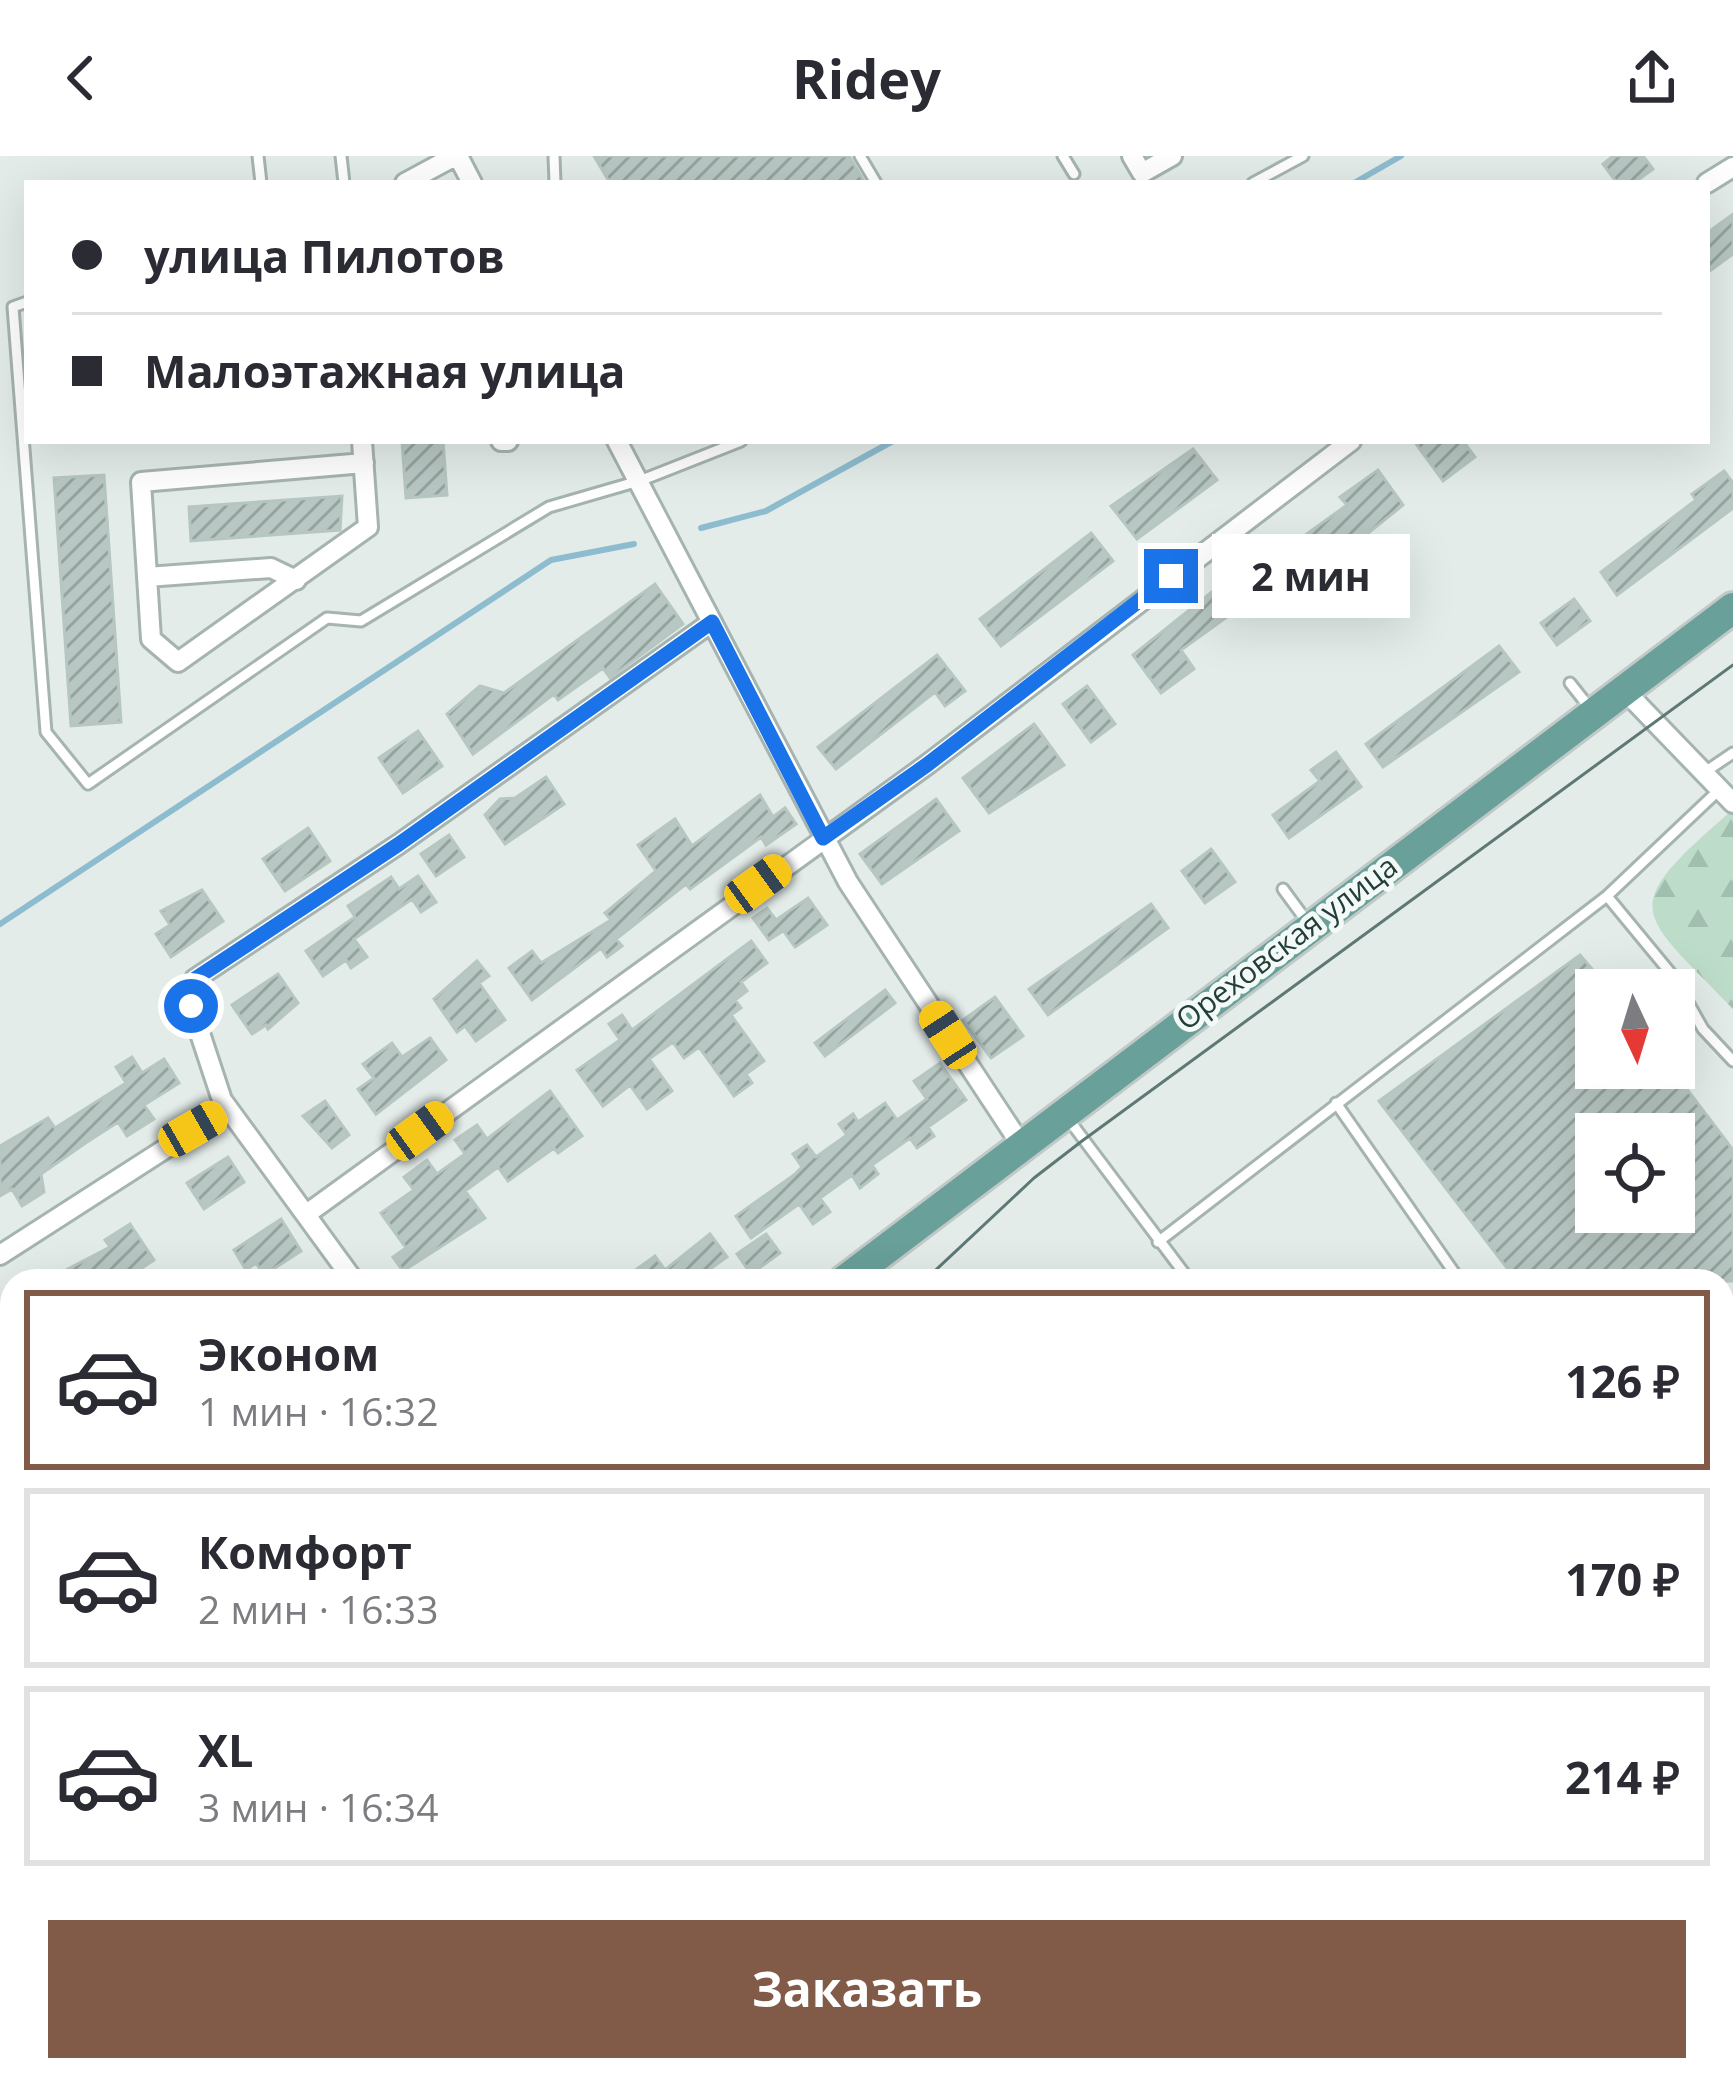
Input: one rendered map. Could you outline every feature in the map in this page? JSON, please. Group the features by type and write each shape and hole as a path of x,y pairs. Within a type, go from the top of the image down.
{"main road":[{"name":"Ореховская улица","path":"859,1269 1733,608"}],"street":[{"path":"427,178 456,156"},
{"path":"1132,156 1142,173 1172,156"},
{"path":"362,444 364,463 368,527 178,662 152,639 141,482 364,463"},
{"path":"619,444 642,480 823,838 1020,1143"},
{"path":"308,1213 928,764 1347,444"},
{"path":"147,577 271,568 296,580"},
{"path":"345,1269 227,1109 191,1006 195,979 399,844 712,622"},
{"path":"1624,691 1726,797"},
{"path":"0,1255 227,1109"}],"lane":[{"path":"1063,156 1074,174"},
{"path":"1259,180 1303,156"},
{"path":"24,303 13,307 46,732 88,784 327,618 362,621 549,507 642,480 733,444"},
{"path":"1570,683 1594,714"},
{"path":"1702,774 1733,753"},
{"path":"1158,1242 1607,896 1726,797"},
{"path":"1283,889 1309,925"},
{"path":"1607,896 1673,976 1703,1029 1733,1061"},
{"path":"1336,1103 1452,1269"},
{"path":"1063,1112 1180,1269"}],"green space":[{"path":"1730,812 1733,815 1733,1009 1676,950 1653,910 1656,891 1693,845"}],"building":[{"path":"594,156 849,156 863,180 608,180"},
{"path":"1613,156 1643,156 1653,169 1638,180 1615,180 1603,164"},
{"path":"1733,214 1733,254 1710,271 1710,231"},
{"path":"402,444 443,444 447,495 406,498"},
{"path":"1416,444 1465,444 1475,457 1443,481"},
{"path":"1193,449 1217,480 1137,539 1111,506"},
{"path":"1378,470 1403,505 1289,597 1259,556 1280,540 1286,549 1347,505 1340,497"},
{"path":"1724,471 1733,483 1733,508 1617,595 1601,572 1696,500 1692,494"},
{"path":"104,475 121,722 71,726 54,478"},
{"path":"342,496 340,530 191,541 189,507"},
{"path":"1091,533 1113,561 1001,646 980,619"},
{"path":"1227,580 1245,604 1181,650 1194,669 1161,693 1133,655"},
{"path":"655,584 683,624 610,678 603,668 558,700 554,694 473,754 447,714 480,686 504,693"},
{"path":"1574,599 1590,621 1557,645 1541,623"},
{"path":"1499,646 1519,672 1383,767 1366,744"},
{"path":"937,655 965,691 945,706 935,692 836,769 818,747"},
{"path":"1087,686 1115,724 1091,742 1063,704"},
{"path":"1034,724 1064,765 989,813 963,778"},
{"path":"418,731 442,766 403,793 379,758"},
{"path":"1336,752 1361,787 1289,838 1273,815 1320,781 1311,770"},
{"path":"546,777 564,804 505,844 485,815 500,799 515,798"},
{"path":"760,795 773,817 785,808 796,824 766,845 761,837 690,889 686,884 616,939 622,946 607,957 601,948 532,1000 509,968 532,951 541,963 611,920 605,913 656,871 638,845 675,819 692,846"},
{"path":"936,799 959,831 882,884 860,854"},
{"path":"308,828 330,861 285,891 263,859"},
{"path":"449,835 464,857 436,876 421,854"},
{"path":"1211,849 1235,882 1205,903 1182,871"},
{"path":"418,876 436,902 421,912 412,899 354,939 367,957 351,968 346,960 323,976 306,951 355,917 348,906 391,877 399,889"},
{"path":"202,890 223,921 171,957 156,934 170,925 161,911"},
{"path":"808,898 827,925 795,947 780,926 783,931 769,940 753,918 767,908 776,920"},
{"path":"1151,904 1168,928 1048,1015 1029,989"},
{"path":"751,941 767,963 741,982 747,991 735,1000 741,1008 731,1015 764,1061 746,1074 752,1083 734,1096 699,1047 684,1058 673,1042 649,1059 672,1091 647,1109 630,1085 603,1106 577,1070 620,1040 609,1024 622,1015 632,1030"},
{"path":"1580,955 1592,969 1575,969 1575,1089 1687,1089 1733,1150 1733,1269 1508,1269 1379,1101"},
{"path":"477,961 489,976 479,983 505,1020 476,1041 465,1026 457,1032 434,999"},
{"path":"278,974 298,1003 268,1029 266,1025 252,1034 232,1005"},
{"path":"885,990 895,1003 825,1056 815,1043"},
{"path":"995,997 1023,1036 991,1058 963,1020"},
{"path":"430,1038 446,1060 376,1114 358,1089 374,1078 363,1064 392,1043 402,1057"},
{"path":"132,1057 142,1073 164,1059 179,1083 144,1105 154,1119 127,1136 118,1122 87,1142 41,1174 44,1192 22,1206 12,1189 0,1196 0,1146 48,1118 55,1128 126,1083 116,1067"},
{"path":"940,1063 966,1100 928,1127 934,1136 917,1148 910,1138 872,1165 878,1174 860,1188 852,1175 820,1198 830,1212 813,1224 799,1204 751,1238 736,1216 802,1167 793,1154 807,1145 816,1157 847,1135 839,1124 853,1114 858,1122 885,1103 897,1120 927,1099 914,1081"},
{"path":"550,1091 582,1136 558,1153 554,1148 508,1181 498,1167 465,1191 485,1218 402,1269 393,1257 406,1248 381,1213 414,1190 404,1177 427,1160 437,1174 465,1154 455,1140 477,1125 487,1139"},
{"path":"325,1101 349,1135 332,1148 303,1116"},
{"path":"228,1157 244,1182 204,1209 187,1183"},
{"path":"281,1219 301,1251 273,1269 260,1269 256,1263 245,1269 234,1250"},
{"path":"130,1224 154,1260 140,1269 68,1269 110,1247 105,1240"},
{"path":"710,1234 727,1257 710,1269 666,1269"},
{"path":"766,1234 780,1253 758,1269 748,1269 737,1254"},
{"path":"655,1256 664,1269 637,1269"}],"waterway":[{"path":"1359,180 1401,156"},
{"path":"701,528 766,511 888,444"},
{"path":"0,924 551,560 634,544"}],"tram line":[{"path":"937,1269 1034,1178 1082,1141 1733,665"}],"route":[{"path":"191,1006 195,979 399,844 712,622 823,838 928,764 1171,576"}]}
